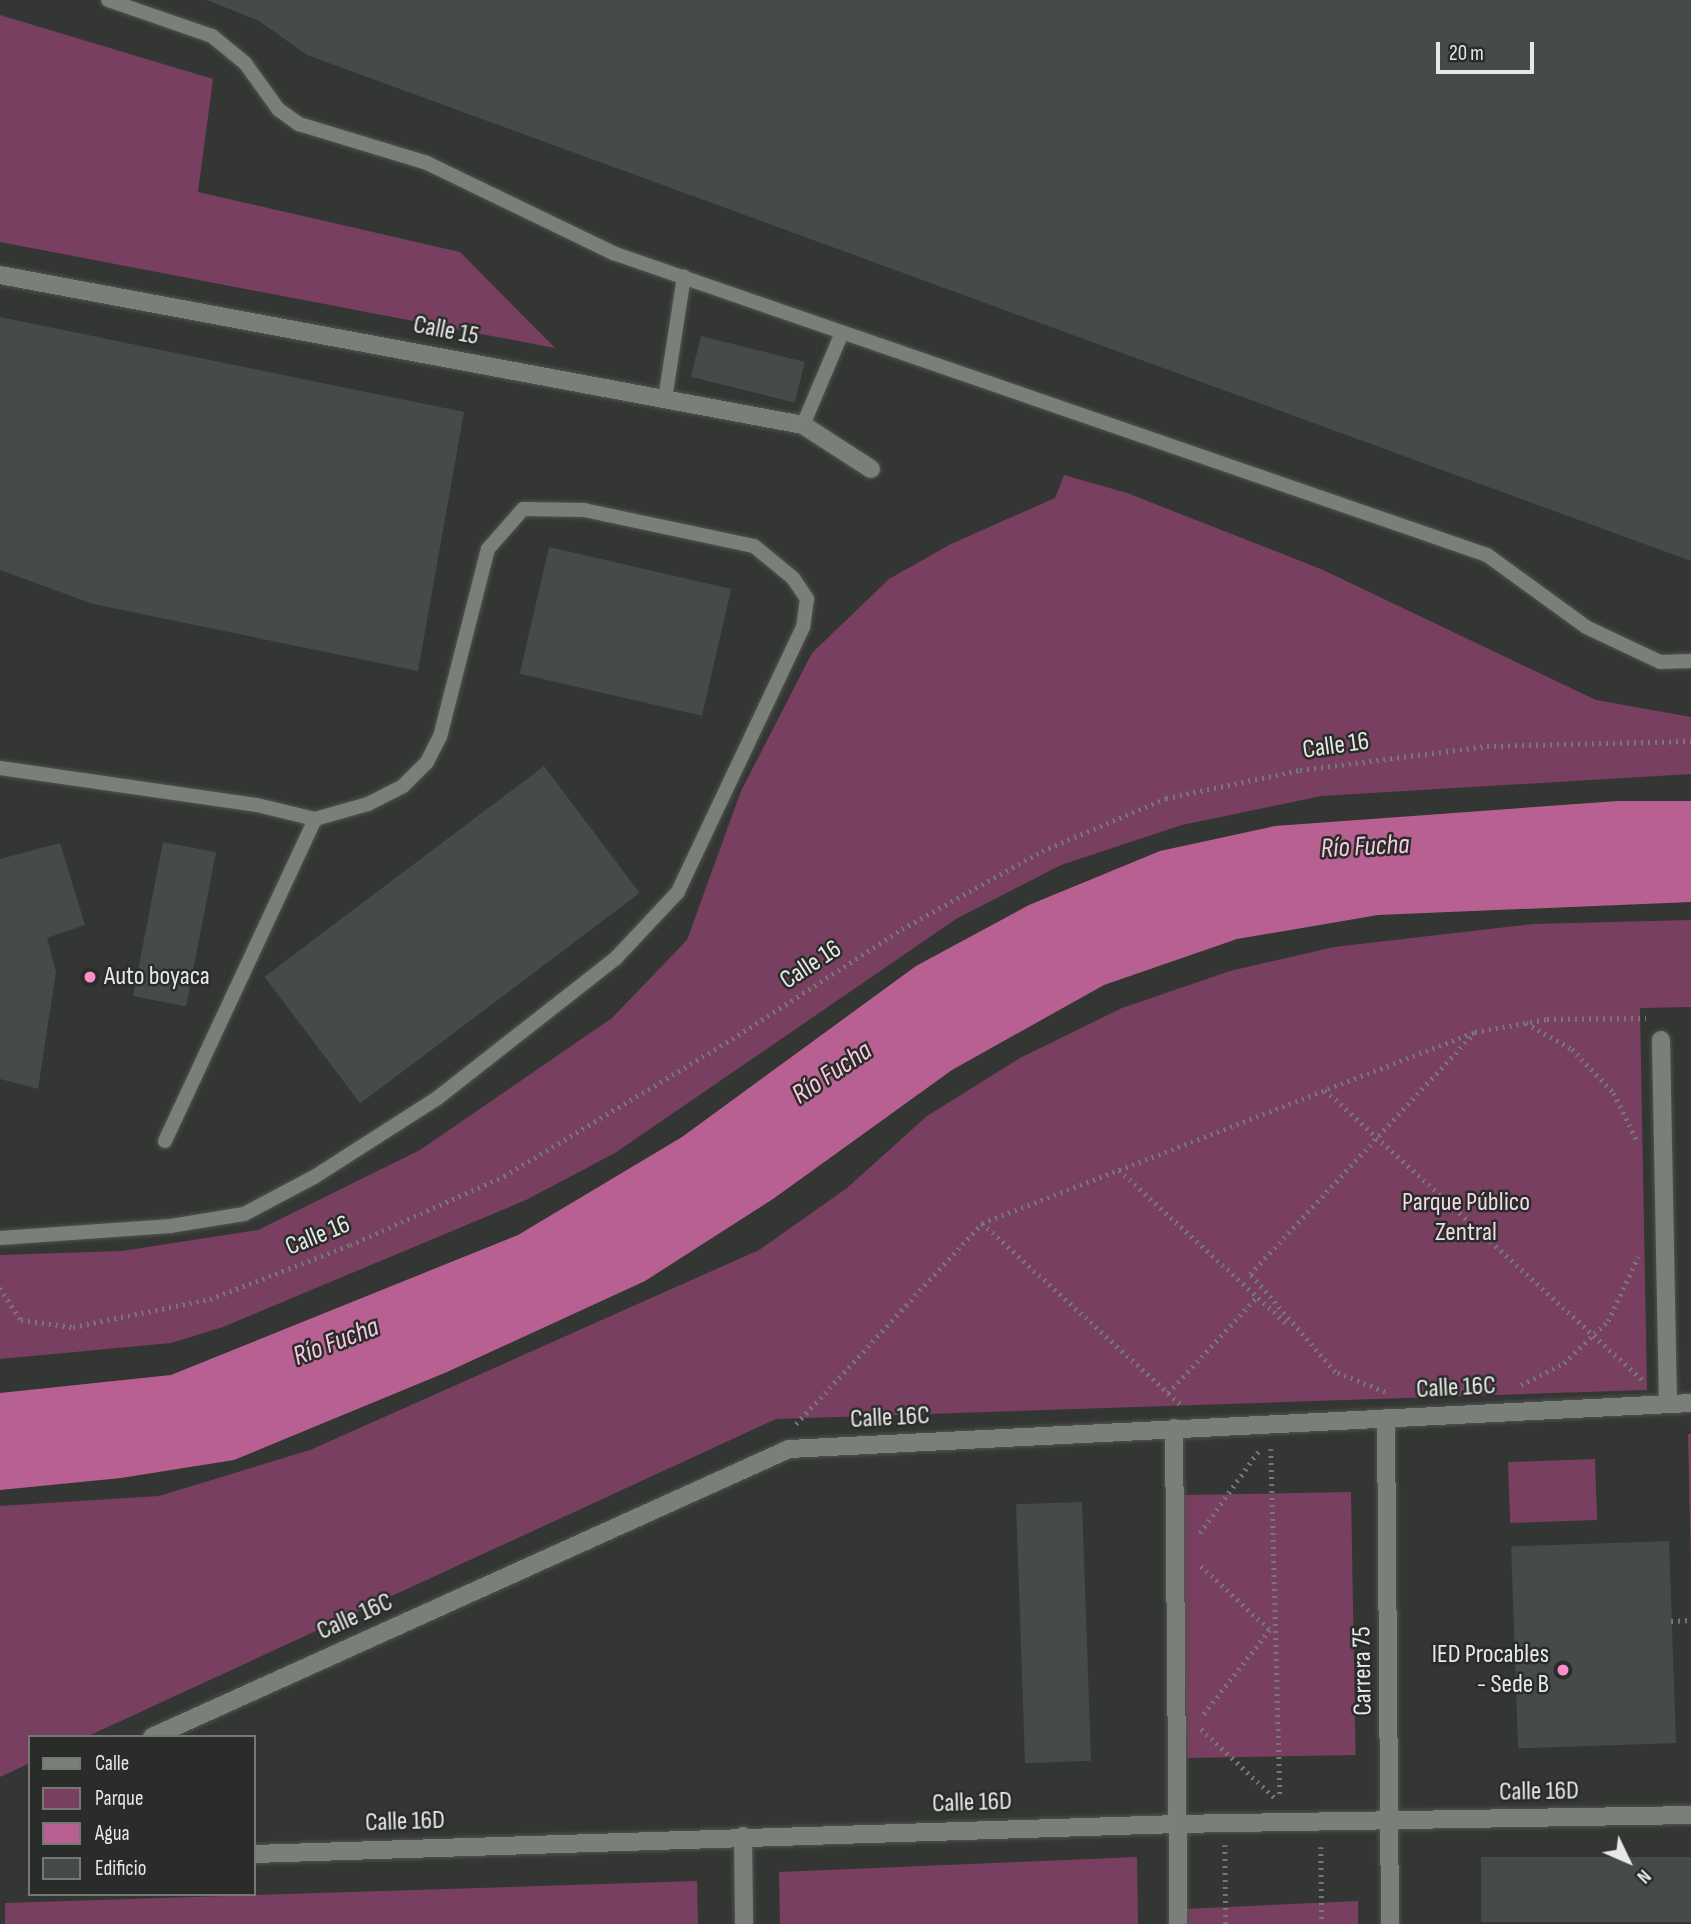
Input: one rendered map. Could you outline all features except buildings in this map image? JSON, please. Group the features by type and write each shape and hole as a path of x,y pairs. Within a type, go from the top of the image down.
{"street":[{"name":"Calle 15","path":"0,275 803,425 871,469"},
{"path":"1661,1040 1668,1404"},
{"name":"Calle 16C","path":"156,1735 789,1449 1691,1403"},
{"name":"Carrera 75","path":"1386,1418 1390,1924"},
{"path":"1174,1429 1178,1924"},
{"name":"Calle 16D","path":"256,1854 1176,1824 1691,1815"},
{"path":"743,1836 744,1924"}],"lane":[{"path":"108,0 212,36 245,63 278,109 299,124 427,163 613,253 684,276 841,335 1487,555 1586,627 1660,662 1691,661"},
{"path":"664,399 684,276"},
{"path":"803,425 841,335"},
{"path":"0,768 257,805 315,819 368,804 403,786 427,761 440,737 488,549 523,509 584,510 754,546 793,578 807,599 803,627 677,893 616,958 436,1099 314,1177 244,1214 106,1232 0,1238"},
{"path":"165,1141 315,819"}],"path":[{"name":"Calle 16","path":"0,1288 21,1320 73,1327 210,1299 350,1245 505,1176 732,1039 902,929 1042,851 1166,798 1300,770 1487,746 1691,741"},
{"path":"788,1432 982,1223 1475,1032 1526,1023 1647,1018"},
{"path":"1526,1023 1572,1049 1614,1093 1639,1148"},
{"path":"1297,1333 1250,1274 1475,1032"},
{"path":"1325,1090 1648,1384"},
{"path":"1119,1170 1297,1333 1335,1372 1397,1394"},
{"path":"982,1223 1185,1408"},
{"path":"1510,1391 1564,1363 1608,1321 1636,1267 1640,1243"},
{"path":"1168,1393 1257,1297"},
{"path":"1195,1541 1263,1444"},
{"path":"1196,1561 1270,1630 1196,1724 1280,1803 1271,1446"},
{"path":"1671,1621 1691,1620"},
{"path":"1321,1839 1322,1924"},
{"path":"1225,1844 1226,1924"}],"green space":[{"path":"0,15 213,79 198,192 460,252 555,348 0,242"},
{"path":"1064,475 1127,493 1321,569 1596,700 1691,717 1691,774 1321,796 1182,825 1061,865 956,919 615,1153 526,1200 223,1327 171,1343 0,1359 0,1255 122,1251 258,1230 420,1150 612,1018 687,940 741,791 812,653 889,579 951,544 1055,498"},
{"name":"Parque Público Zentral","path":"1691,920 1691,1007 1640,1008 1647,1390 776,1419 90,1735 28,1735 28,1764 0,1777 0,1506 159,1496 310,1450 759,1250 847,1188 927,1116 1020,1058 1122,1008 1230,971 1334,947 1533,924"},
{"path":"1688,1434 1691,1434 1691,1570"},
{"path":"1595,1459 1597,1520 1510,1523 1508,1462"},
{"path":"1351,1492 1356,1755 1187,1758 1182,1495"},
{"path":"1137,1857 1138,1924 780,1924 779,1872"},
{"path":"697,1881 698,1924 5,1924 5,1903"},
{"path":"1358,1901 1358,1924 1184,1924 1184,1909"}],"water":[{"name":"Río Fucha","path":"1618,801 1691,801 1691,902 1378,915 1237,939 1104,985 952,1070 773,1199 645,1281 447,1372 234,1460 121,1478 0,1490 0,1393 171,1375 518,1235 682,1137 916,966 1029,905 1160,851 1275,826"}],"place":[{"name":"Auto boyaca","path":"90,977"},
{"name":"IED Procables - Sede B","path":"1563,1670"}]}
